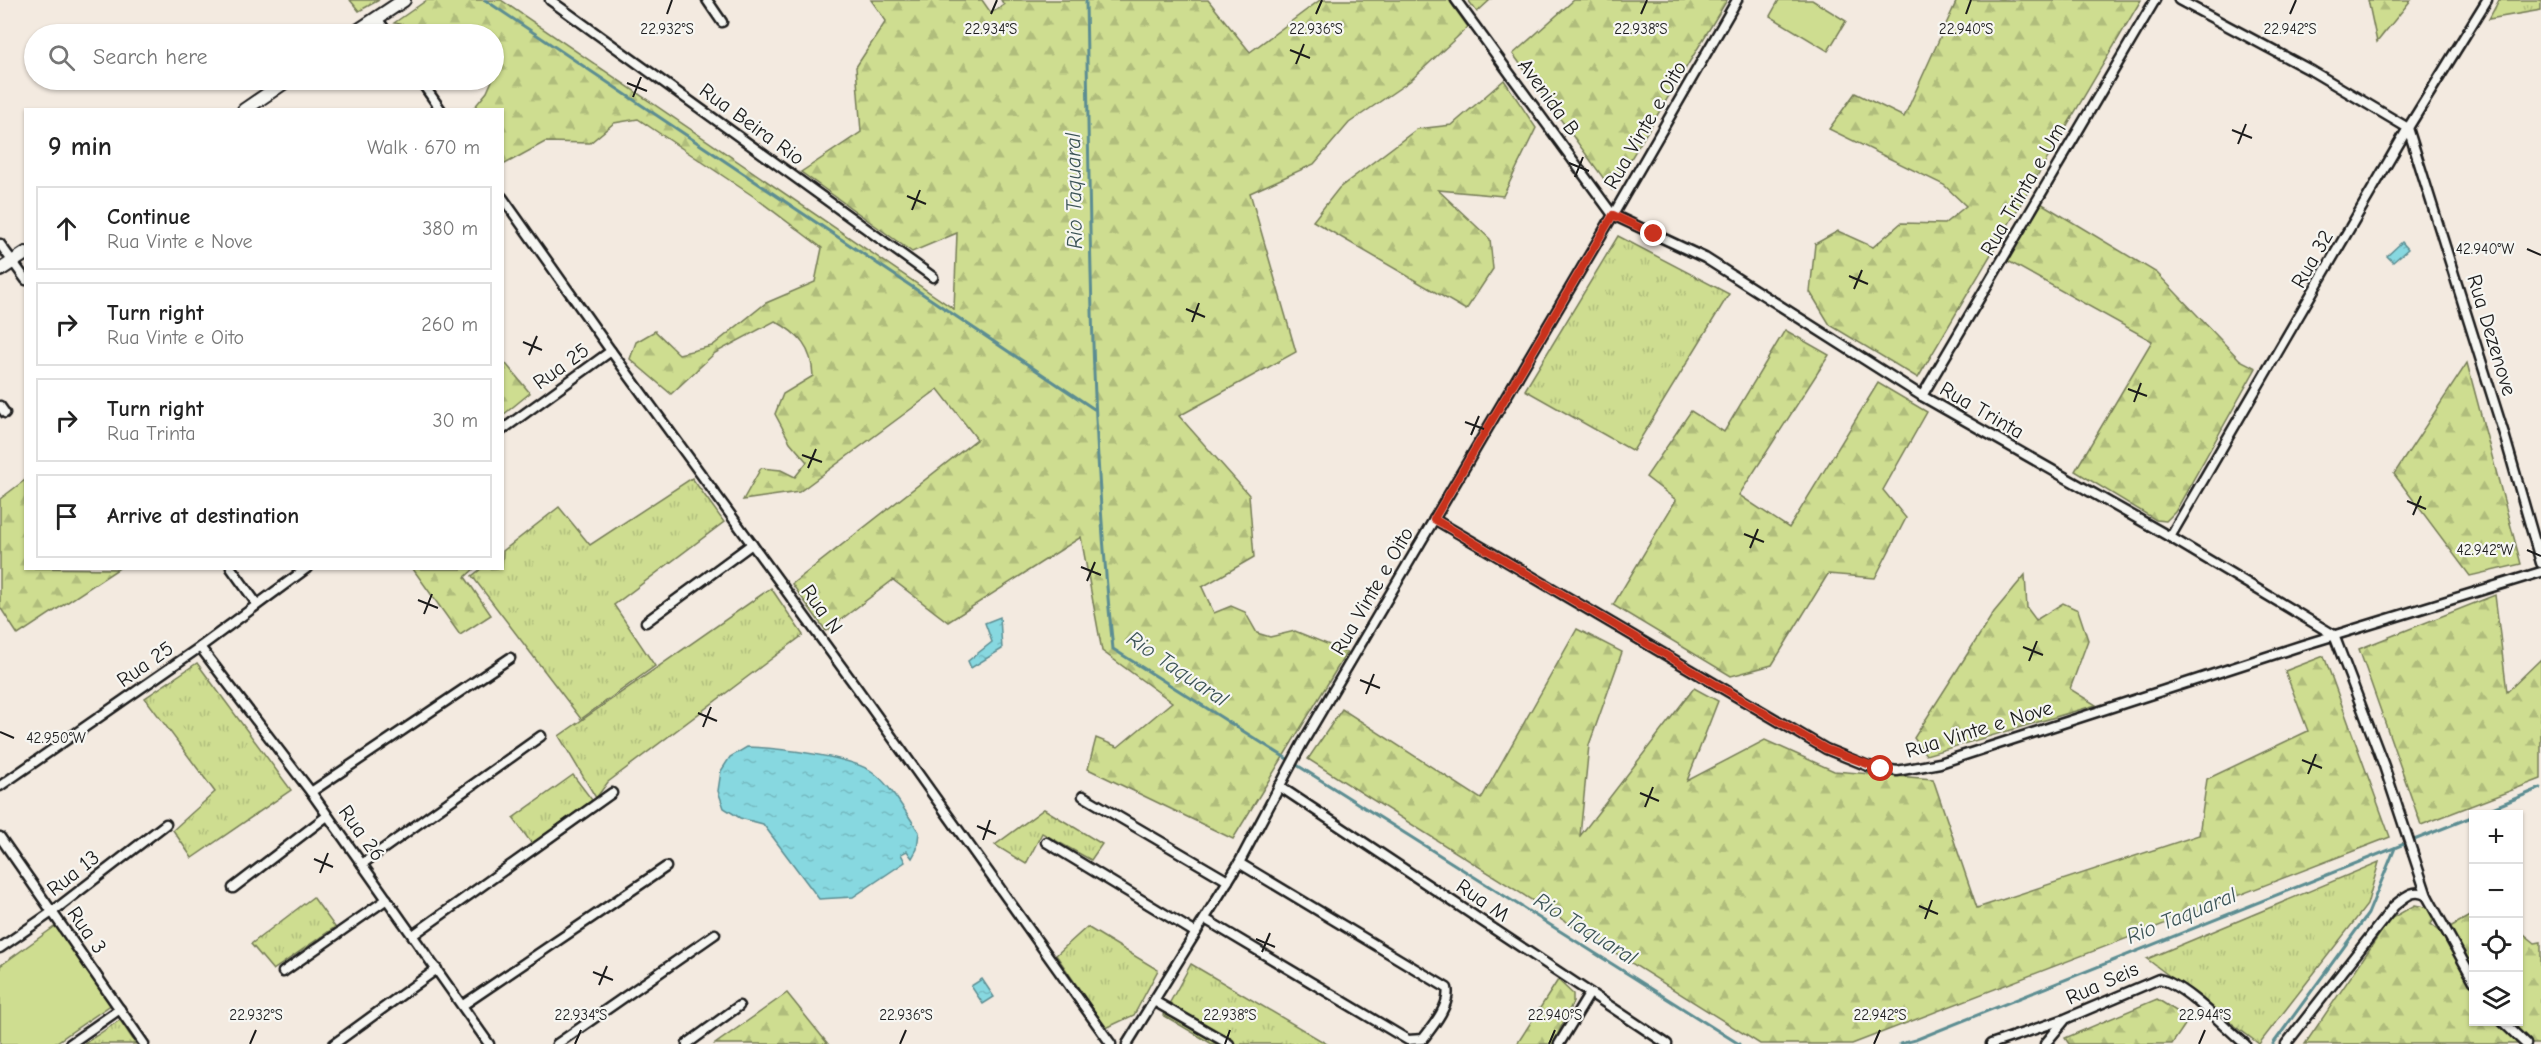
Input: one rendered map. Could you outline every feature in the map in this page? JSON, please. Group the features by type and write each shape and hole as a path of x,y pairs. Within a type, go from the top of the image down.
{"main road":[{"path":"368,24 404,0"},
{"path":"247,108 273,90"},
{"path":"0,270 24,254"}],"street":[{"name":"Rua Beira Rio","path":"550,0 933,277"},
{"path":"706,0 722,22"},
{"name":"Avenida B","path":"1456,0 1613,215"},
{"name":"Rua Vinte e Oito","path":"1127,1044 1239,863 1291,763 1737,0"},
{"name":"Rua Trinta e Um","path":"1922,396 2155,0"},
{"path":"2179,0 2312,71 2408,128"},
{"name":"Rua 32","path":"2170,537 2408,128 2487,0"},
{"path":"377,18 381,24"},
{"path":"427,90 440,108"},
{"name":"Rua Dezenove","path":"2408,128 2504,434 2541,562"},
{"name":"Rua N","path":"504,200 1111,1044"},
{"name":"Rua Trinta","path":"1613,215 1704,258 1922,396 2170,537 2334,635"},
{"path":"0,244 24,277"},
{"name":"Rua 25","path":"504,429 611,351"},
{"name":"Rua Vinte e Nove","path":"1434,519 1826,749 1881,769 1910,770 1940,764 2334,635 2541,572"},
{"path":"646,622 752,544"},
{"path":"232,570 257,604"},
{"name":"Rua 25","path":"0,786 200,647 304,570"},
{"path":"2334,635 2384,766 2427,896 2469,972"},
{"name":"Rua 26","path":"200,647 311,792 463,1005 488,1044"},
{"path":"311,792 510,658"},
{"path":"362,864 541,736"},
{"name":"Rua M","path":"1279,786 1667,1044"},
{"path":"412,934 612,793"},
{"path":"1083,796 1228,881"},
{"path":"233,888 327,816"},
{"name":"Rua 13","path":"0,948 52,912 166,824"},
{"name":"Rua 3","path":"0,837 144,1044"},
{"path":"1046,842 1196,933"},
{"path":"1205,919 1408,1040 1423,1039 1448,1000 1447,988 1239,863"},
{"path":"463,1005 666,867"},
{"path":"2286,1044 2394,906 2408,894 2418,892 2427,896"},
{"path":"283,972 387,899"},
{"path":"557,1044 715,934"},
{"path":"334,1044 437,969"},
{"name":"Rua Seis","path":"1991,1044 2065,1019 2159,979 2170,983 2193,998 2245,1044"},
{"path":"1559,1044 1590,993"},
{"path":"1154,1001 1229,1044"},
{"path":"687,1044 740,1006"},
{"path":"70,1044 120,1009"},
{"path":"2045,1044 2065,1019"},
{"path":"2507,1026 2526,1044"}],"green space":[{"path":"350,0 379,0 359,11"},
{"path":"427,0 501,0 954,309 957,233 912,252 801,172 861,132 856,67 886,21 871,0 982,0 991,13 1004,5 1001,0 1208,0 1250,52 1320,0 1449,0 1468,27 1410,81 1349,123 1314,164 1250,193 1296,352 1179,416 1249,495 1254,557 1202,587 1214,613 1231,606 1245,612 1257,633 1270,637 1295,631 1347,652 1233,839 1088,769 1096,738 1118,747 1172,702 1102,651 1081,537 948,622 893,580 826,631 792,584 977,439 938,389 799,492 743,500 761,468 781,470 795,477 807,462 790,442 775,414 783,394 813,376 810,357 803,343 791,331 775,321 715,353 671,394 630,359 636,342 655,331 679,354 712,346 766,303 815,282 822,248 753,196 638,119 614,123 590,143 545,142 505,164 504,108 474,108 488,90 504,90 504,24 394,23"},
{"path":"1468,0 1490,0 1477,12"},
{"path":"1574,0 1727,0 1612,190 1513,54"},
{"path":"1779,0 1812,0 1846,21 1828,51 1770,16"},
{"path":"1957,0 2141,0 1918,378 1830,325 1810,292 1815,244 1838,231 1873,247 1901,223 1944,224 1966,206 1944,185 1829,129 1855,93 1904,117"},
{"path":"2368,0 2411,0 2377,42"},
{"path":"2499,0 2541,0 2541,10 2489,19"},
{"path":"1504,80 1536,128 1503,196 1438,190 1490,239 1493,269 1466,310 1313,221 1339,188 1417,129 1452,125"},
{"path":"2039,202 2157,273 2240,360 2256,368 2175,512 2166,521 2156,520 2075,471 2152,341 2006,260"},
{"path":"1618,236 1729,294 1633,451 1525,390"},
{"path":"1785,330 1829,355 1739,495 1789,528 1878,383 1927,412 1883,490 1906,518 1875,578 1828,574 1772,665 1731,676 1613,605 1676,500 1646,477 1691,411 1724,432"},
{"path":"504,361 530,393 504,414"},
{"path":"2467,363 2521,564 2470,576 2394,474"},
{"path":"692,478 724,522 614,605 655,666 581,719 472,576 480,570 504,570 504,550 559,507 590,545"},
{"path":"24,481 24,570 116,570 18,635 0,607 0,499"},
{"path":"414,570 473,570 465,577 491,615 460,635"},
{"path":"2025,575 2027,608 2036,620 2063,603 2078,610 2088,640 2070,689 2096,705 1926,755 1914,738 1994,612"},
{"path":"771,588 803,635 608,782 596,798 559,736"},
{"path":"2495,595 2507,692 2541,659 2541,779 2421,825 2359,649"},
{"path":"1577,629 1622,652 1589,745 1580,836 1694,688 1718,701 1687,781 1765,740 1834,771 1933,779 1977,908 2199,835 2207,779 2308,731 2285,671 2324,656 2390,837 1852,1044 1760,1044 1308,759 1342,709 1481,799"},
{"path":"197,663 291,790 192,858 173,830 215,792 145,698"},
{"path":"573,775 592,800 532,844 513,818"},
{"path":"1044,809 1102,844 1091,860 1042,833 1026,864 995,845"},
{"path":"2379,862 2367,905 2259,1044 2147,959"},
{"path":"313,897 335,927 273,970 251,944"},
{"path":"2415,905 2440,910 2431,924 2441,932 2469,916 2469,1026 2523,1026 2523,933 2535,943 2541,942 2541,1044 2305,1044 2390,919"},
{"path":"57,925 112,1004 54,1044 0,1044 0,966"},
{"path":"1087,927 1158,970 1134,1015 1106,1028 1056,955"},
{"path":"1191,964 1327,1044 1212,1044 1163,1015"},
{"path":"1558,980 1573,994 1573,1002 1553,1044 1517,1044"},
{"path":"787,993 828,1044 715,1044"},
{"path":"2157,999 2189,1019 2172,1044 2069,1044 2065,1038"},
{"path":"120,1020 136,1044 84,1044"}],"water":[{"path":"2402,242 2408,249 2393,262 2387,256"},
{"path":"1000,617 1002,649 971,668 968,661 992,642 985,623"},
{"path":"747,747 794,751 832,758 863,767 874,773 893,793 919,832 917,849 912,858 907,851 901,854 905,862 853,897 819,899 763,824 740,818 724,808 718,791 721,771 730,757"},
{"path":"982,979 994,997 983,1004 971,986"}],"waterway":[{"path":"485,0 1094,409"},
{"name":"Rio Taquaral","path":"1086,0 1095,406 1105,568 1113,649 1739,1044"},
{"name":"Rio Taquaral","path":"2488,810 2541,788"},
{"name":"Rio Taquaral","path":"1900,1044 1915,1040 2469,818"},
{"path":"2273,1044 2368,914 2395,848"}],"route":[{"path":"1654,234 1613,215 1434,519 1826,749 1850,760 1881,769"}]}
